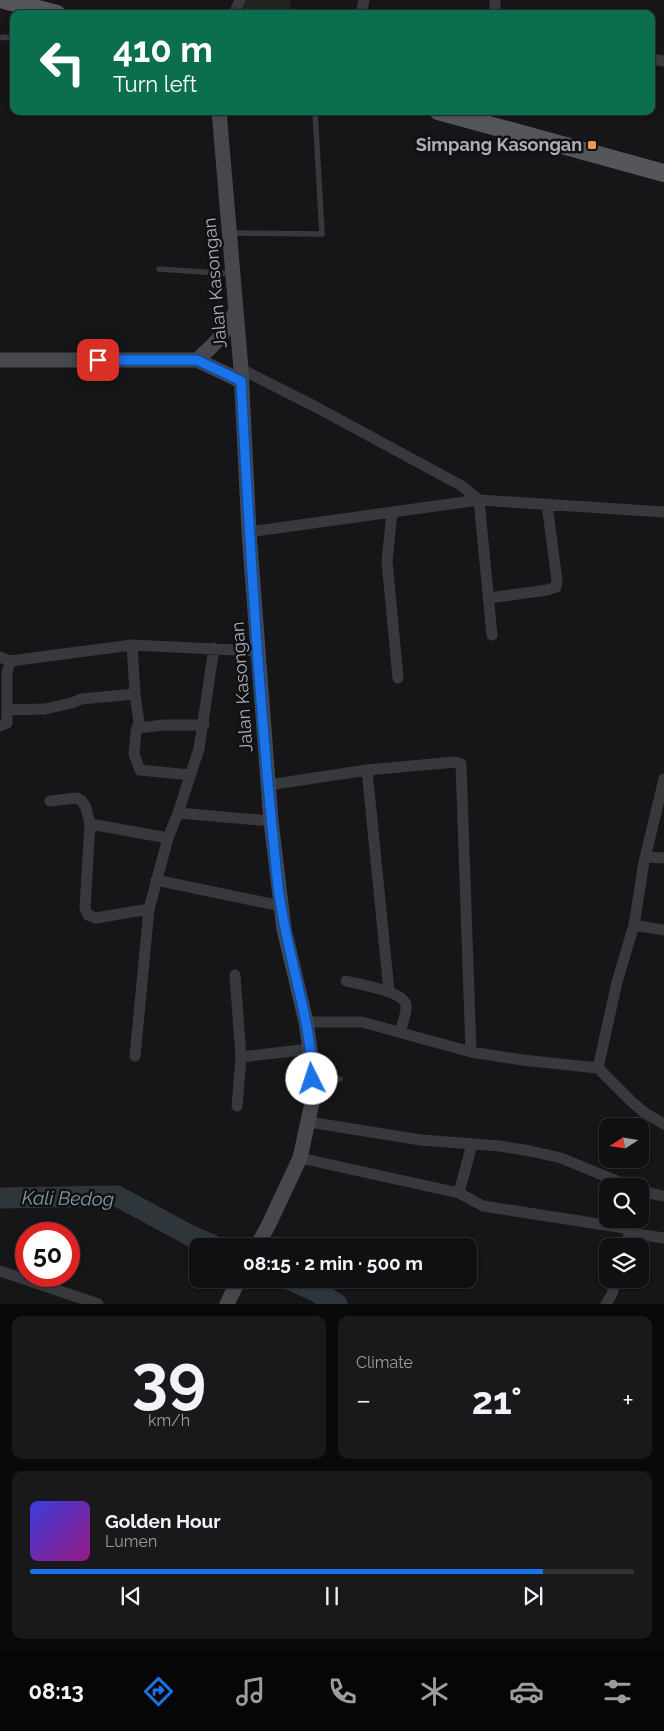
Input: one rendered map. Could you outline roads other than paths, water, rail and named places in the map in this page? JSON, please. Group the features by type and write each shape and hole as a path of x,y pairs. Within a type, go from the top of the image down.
{"main road":[{"path":"4,0 34,10"},
{"name":"Jalan Kasongan","path":"219,115 241,375 249,532 271,821 288,948 306,1022 313,1098 300,1158 261,1238"},
{"path":"467,115 664,173"},
{"path":"197,360 226,331 235,312"},
{"path":"0,360 197,360 241,375"}],"street":[{"path":"241,375 316,407 466,489 479,500 492,635"},
{"path":"249,532 479,500 664,512"},
{"path":"489,598 547,590 556,587 557,581 548,504"},
{"path":"392,513 387,561 398,678"},
{"path":"0,726 7,723 7,673 5,659 132,645 258,650"},
{"path":"132,645 139,723 134,754 140,770 190,775"},
{"path":"135,1056 149,909 168,838 199,749 214,648"},
{"path":"7,710 44,709 81,700 135,694"},
{"path":"137,728 165,725 204,725"},
{"path":"268,785 367,770 455,762 462,764 471,1052"},
{"path":"367,770 389,991"},
{"path":"598,1068 617,982 634,925 646,857 664,779"},
{"path":"50,801 80,799 86,808 90,824 85,908 87,914 90,917 96,918 149,909"},
{"path":"178,813 271,821"},
{"path":"90,824 168,838"},
{"path":"646,857 664,858"},
{"path":"156,880 281,906"},
{"path":"634,925 664,930"},
{"path":"235,975 241,1057 237,1106"},
{"path":"346,981 389,991 404,1000 406,1004 400,1032"},
{"path":"306,1022 362,1022 471,1052 522,1060 598,1068 632,1102 645,1113 664,1124"},
{"path":"241,1057 310,1050"},
{"path":"309,1122 422,1140 500,1146 561,1158 610,1178"},
{"path":"459,1193 472,1144"},
{"path":"300,1158 459,1193 483,1206 599,1222"},
{"path":"649,1193 664,1196"},
{"path":"634,1228 664,1238"},
{"path":"0,1271 81,1300 98,1304"},
{"path":"606,1304 614,1288"}],"lane":[{"path":"229,233 322,234 315,115"},
{"path":"159,269 232,274"},
{"path":"312,1079 340,1079"}],"waterway":[{"name":"Kali Bedog","path":"0,1198 117,1196 196,1238"},
{"name":"Kali Bedog","path":"308,1288 337,1304"}],"place":[{"name":"Simpang Kasongan","path":"592,145"}]}
